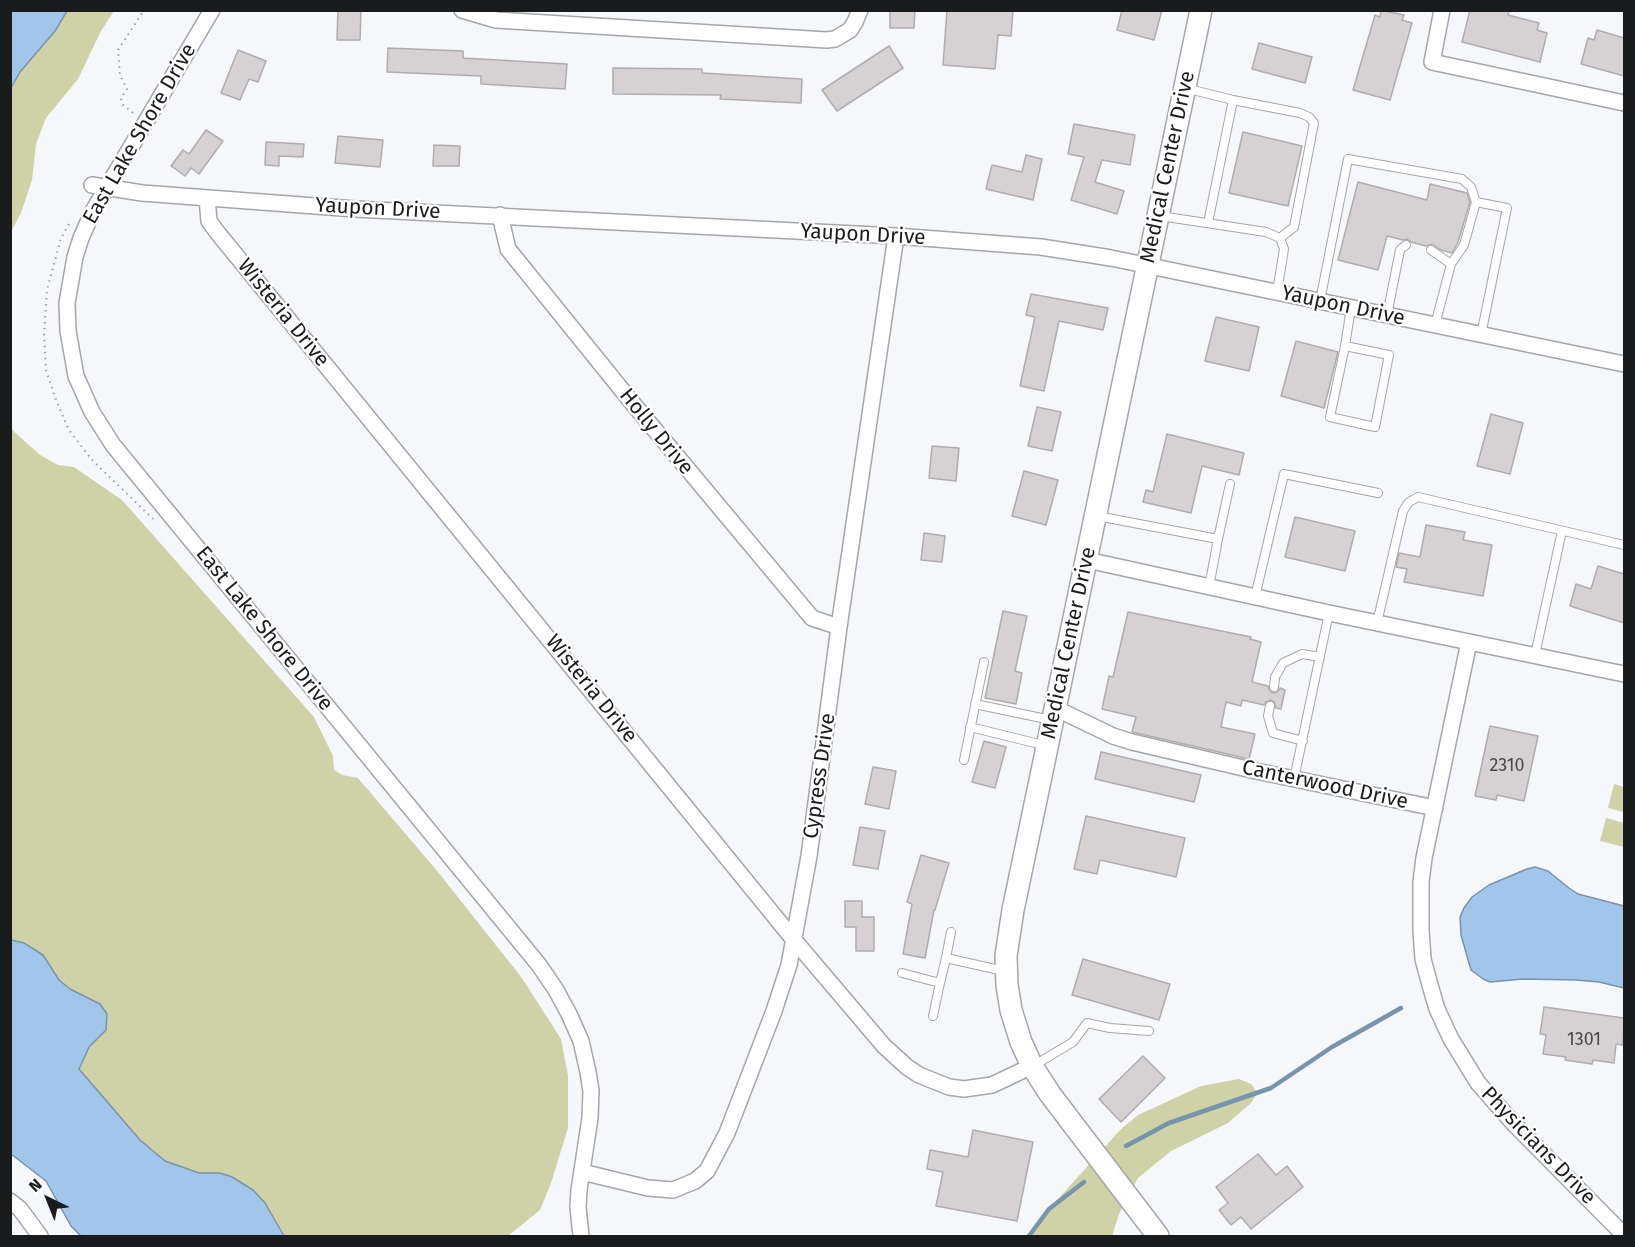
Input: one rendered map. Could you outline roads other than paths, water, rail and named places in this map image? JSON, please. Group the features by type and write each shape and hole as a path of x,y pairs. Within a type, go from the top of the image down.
{"street":[{"name":"East Lake Shore Drive","path":"212,10 99,187 93,211 81,238 70,285 68,331 71,358 80,389 113,445 539,965 556,990 581,1041 591,1091 590,1118 578,1207 581,1236"},
{"path":"462,10 496,20 827,40 835,39 850,30 860,10"},
{"name":"Medical Center Drive","path":"1158,1236 1060,1107 1032,1066 1021,1042 1011,1010 1006,971 1007,942 1201,10"},
{"path":"1442,10 1432,62 1624,103"},
{"name":"Yaupon Drive","path":"99,187 142,193 355,209 896,236 1041,248 1083,253 1624,364"},
{"name":"Wisteria Drive","path":"207,198 208,221 794,940 884,1046 907,1067 949,1087 979,1088 1011,1077 1032,1066"},
{"name":"Holly Drive","path":"500,215 508,249 637,409 812,618 839,627"},
{"name":"Cypress Drive","path":"582,1172 648,1188 673,1190 695,1181 706,1171 727,1134 774,1011 789,965 809,856 839,627 896,236"},
{"path":"1087,560 1624,674"},
{"name":"Canterwood Drive","path":"1054,714 1132,742 1435,808 1469,642"},
{"name":"Physicians Drive","path":"1435,808 1424,858 1420,907 1423,959 1437,1009 1463,1060 1496,1105 1624,1235"},
{"path":"10,1201 20,1209 40,1236"}],"lane":[{"path":"1185,88 1300,113 1309,117 1314,123 1294,227 1280,238"},
{"path":"1208,223 1233,100"},
{"path":"1320,301 1348,159 1462,179 1471,187 1476,202 1464,245 1451,264 1436,325"},
{"path":"1476,202 1507,208 1481,335"},
{"path":"1158,215 1266,232 1280,238 1284,249 1277,292"},
{"path":"1387,315 1400,250 1406,245"},
{"path":"1431,250 1451,264"},
{"path":"1345,346 1389,355 1374,426 1330,417 1351,308"},
{"path":"1255,597 1284,474 1378,493"},
{"path":"1209,587 1230,484"},
{"path":"1377,623 1403,511 1409,502 1418,497 1624,545"},
{"path":"1096,515 1218,540"},
{"path":"1535,656 1563,531"},
{"path":"1294,779 1329,613"},
{"path":"1274,687 1275,677 1283,663 1302,654 1320,657"},
{"path":"964,760 984,662"},
{"path":"975,704 1054,714"},
{"path":"1270,706 1268,716 1273,733 1303,741"},
{"path":"970,728 1047,746"},
{"path":"933,1016 951,932"},
{"path":"946,958 1006,971"},
{"path":"902,973 940,983"},
{"path":"1032,1066 1072,1042 1087,1023 1110,1028 1149,1031"}],"water":[{"path":"11,10 67,11 55,31 20,72 11,88"},
{"path":"1535,867 1548,871 1578,894 1624,906 1624,988 1599,982 1576,980 1523,979 1490,982 1471,970 1461,935 1460,917 1464,908 1472,897 1489,885"},
{"path":"11,940 24,943 43,955 59,980 70,989 100,1004 107,1014 106,1030 89,1047 79,1069 140,1140 165,1161 199,1173 220,1173 232,1177 253,1190 265,1203 284,1236 81,1236 71,1226 46,1181 11,1154"}],"waterway":[{"path":"1126,1146 1169,1123 1271,1088 1332,1047 1401,1008"},
{"path":"1029,1236 1049,1209 1084,1182"}]}
